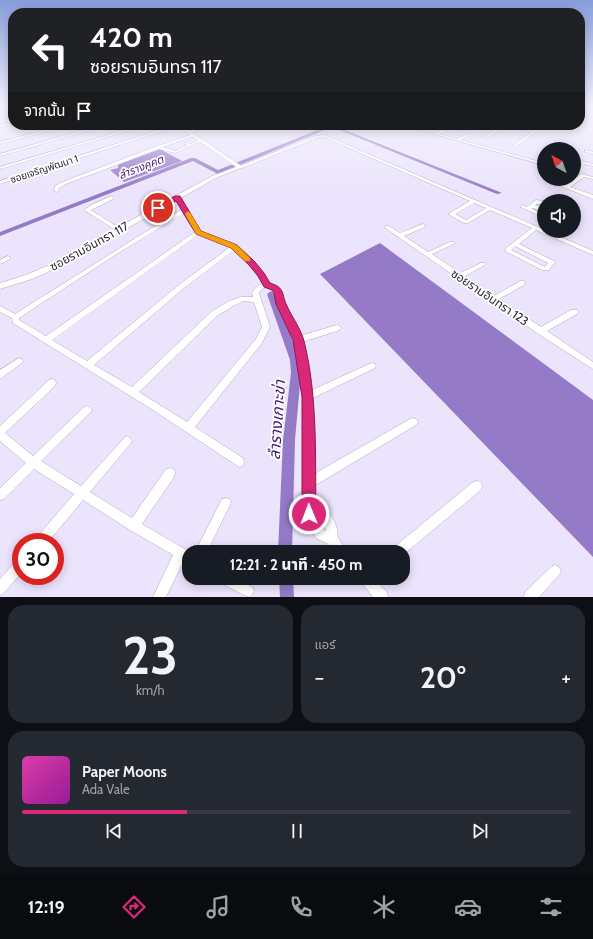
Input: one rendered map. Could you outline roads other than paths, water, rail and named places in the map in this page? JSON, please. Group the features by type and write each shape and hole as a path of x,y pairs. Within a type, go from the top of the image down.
{"street":[{"path":"0,138 12,135"},
{"path":"0,143 31,135"},
{"path":"0,155 71,135"},
{"path":"0,168 112,135"},
{"name":"ซอยเจริญพัฒนา 1","path":"0,182 147,135"},
{"path":"56,192 57,188 64,183 189,135"},
{"path":"192,135 237,165 321,136 536,228 508,249 510,252 544,269 547,269 552,264 551,261 515,244"},
{"path":"439,135 536,162"},
{"path":"458,140 467,135"},
{"path":"485,137 489,135"},
{"path":"509,154 531,135"},
{"path":"178,140 190,145"},
{"path":"158,147 175,152 201,140"},
{"path":"484,147 491,142"},
{"path":"586,151 593,153"},
{"path":"581,162 593,165"},
{"name":"ซอยรามอินทรา 117","path":"0,286 52,267 237,165"},
{"path":"581,176 583,175 593,178"},
{"path":"566,187 593,196"},
{"path":"111,198 87,210 119,230"},
{"path":"178,198 186,209 198,232 234,247 252,264 267,285"},
{"path":"474,201 451,214 466,222 490,208"},
{"path":"528,207 531,204 537,202"},
{"path":"528,207 537,209"},
{"path":"528,207 536,212"},
{"path":"15,316 186,209"},
{"path":"400,235 423,226"},
{"name":"ซอยรามอินทรา 123","path":"387,227 540,331 593,365"},
{"path":"46,340 198,232"},
{"path":"563,238 593,253"},
{"path":"428,254 452,243"},
{"path":"89,364 182,286 234,247"},
{"path":"0,262 8,258"},
{"path":"460,276 483,264"},
{"path":"494,299 522,283"},
{"path":"189,427 259,341 266,327 256,300 255,293 260,287 267,285 275,288 279,292 281,304 298,340 308,397 307,424 311,521 323,537 332,540 336,545"},
{"path":"133,392 214,314 242,299 256,300"},
{"path":"0,309 15,316 16,321 89,364 189,427 239,462"},
{"path":"540,331 574,312"},
{"path":"298,340 337,328"},
{"path":"0,375 19,361"},
{"path":"308,397 372,366"},
{"path":"52,383 0,433 33,462 82,494 182,554"},
{"path":"0,495 87,410"},
{"path":"309,483 413,422"},
{"path":"48,533 127,441"},
{"path":"134,526 170,473"},
{"path":"405,545 477,486"},
{"path":"204,545 226,502"},
{"path":"159,597 182,561"},
{"path":"530,597 555,571"},
{"path":"0,589 12,575"},
{"path":"236,585 248,591"},
{"path":"371,585 382,597"}],"water":[{"path":"160,149 182,161 124,182 110,170 118,168 118,164"},
{"path":"380,243 593,400 593,557 320,274"}],"waterway":[{"name":"ลำรางคูคต","path":"0,234 193,159 218,172 310,135"},
{"path":"354,135 499,193"},
{"name":"ลำรางเกาะข่า","path":"271,294 295,360 296,373 289,440 285,545"},
{"name":"ลำรางเกาะข่า","path":"286,585 287,597"}]}
